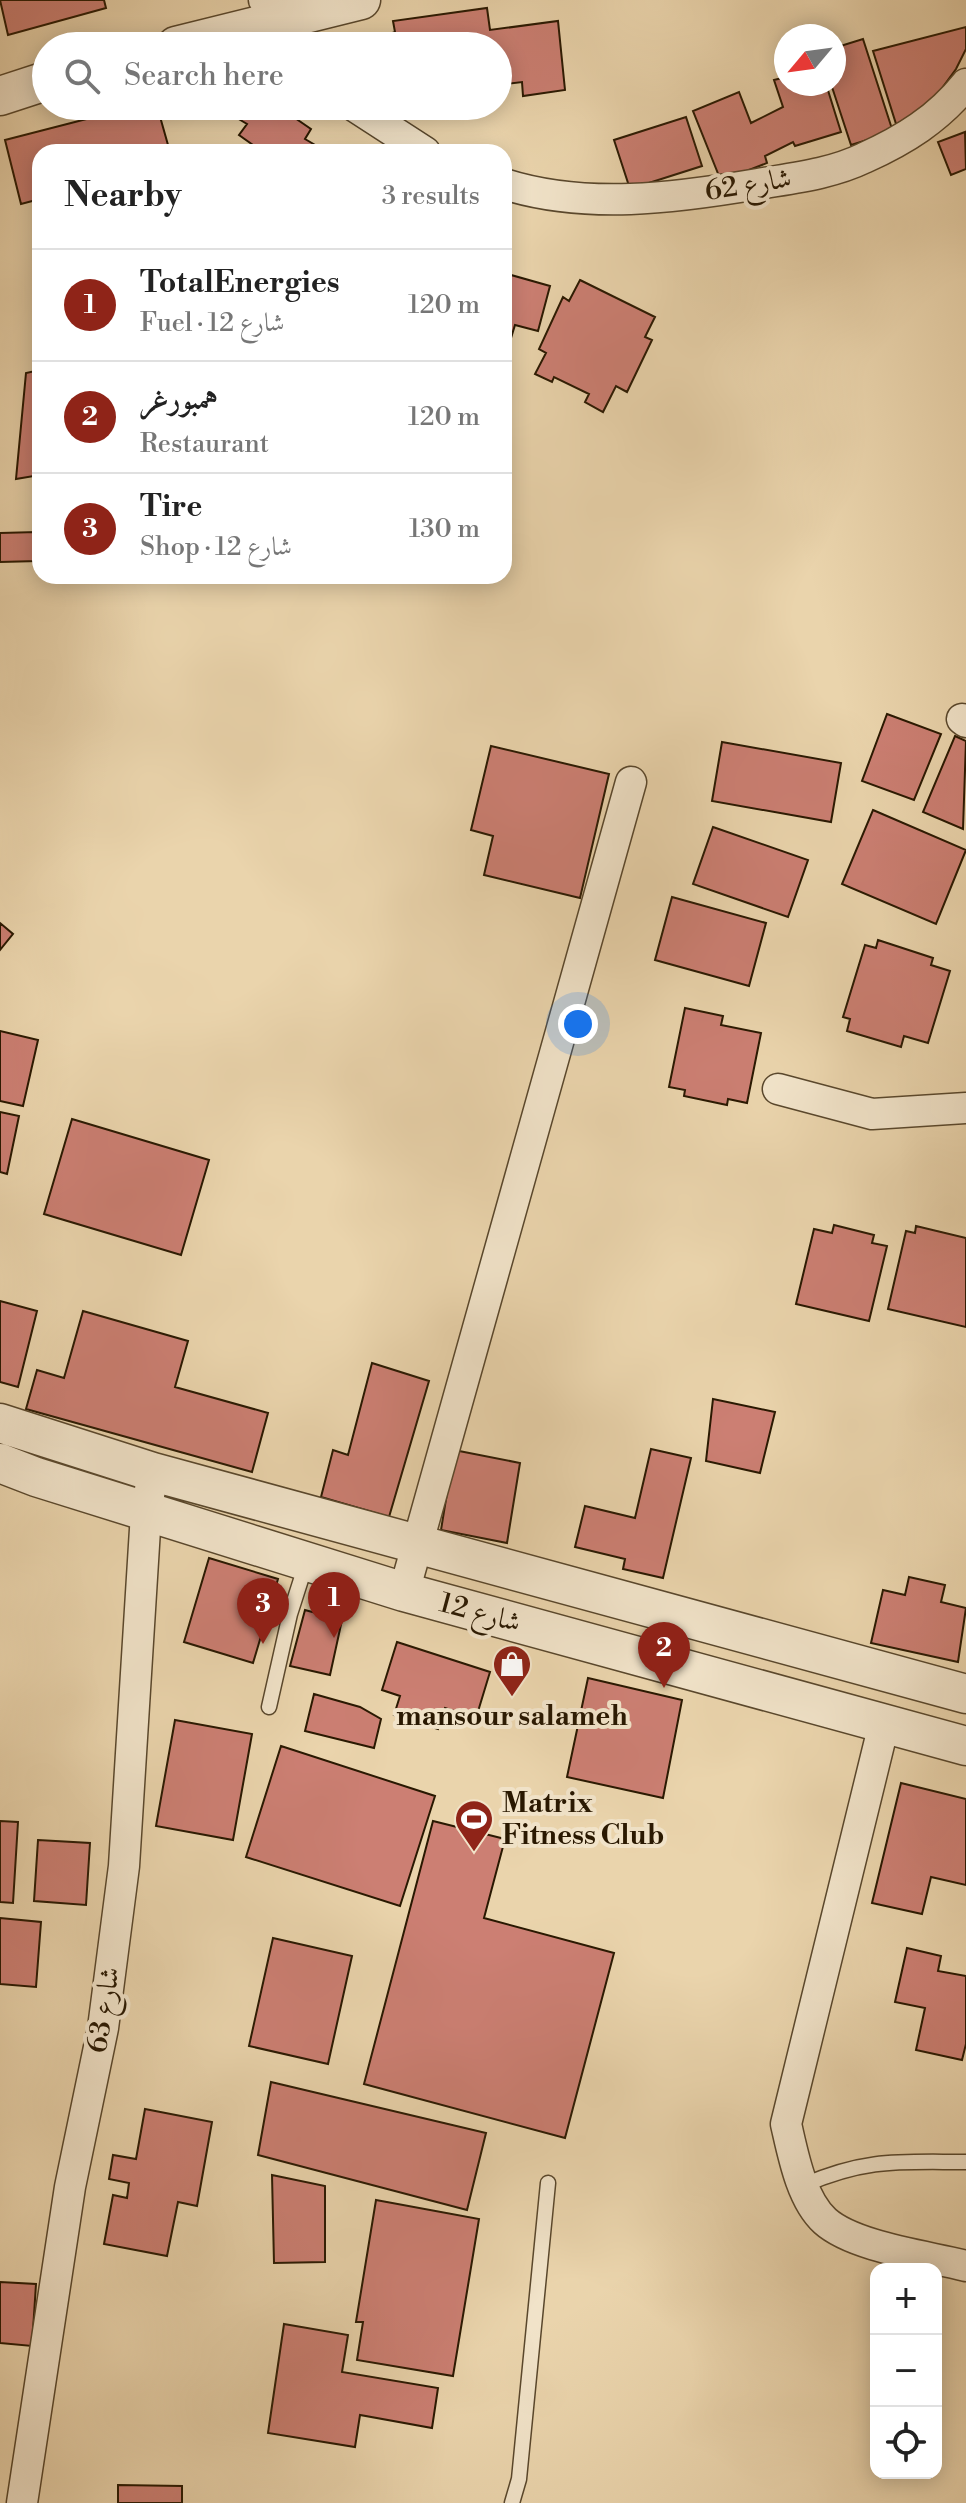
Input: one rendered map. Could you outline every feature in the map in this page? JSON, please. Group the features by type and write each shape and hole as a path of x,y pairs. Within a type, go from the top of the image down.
{"street":[{"path":"236,32 361,0"},
{"name":"شارع 62","path":"512,186 577,198 637,199 798,178 861,160 922,127 936,118 966,84"},
{"path":"0,96 32,86"},
{"path":"376,120 413,144"},
{"path":"404,1592 631,782"},
{"path":"778,1089 872,1114 966,1108"},
{"name":"شارع 12","path":"0,1423 153,1472 966,1694"},
{"name":"شارع 12","path":"0,1463 146,1513 404,1592 966,1746"},
{"name":"شارع 63","path":"22,2503 70,2187 103,2028 124,1866 146,1513 153,1472"},
{"path":"884,1724 786,2124 804,2185 823,2219 845,2235 966,2266"}],"lane":[{"path":"269,1707 290,1614 307,1562"},
{"path":"804,2185 838,2170 877,2161 966,2162"},
{"path":"512,2503 519,2479 548,2183"}],"building":[{"path":"0,0 104,0 106,8 8,35"},
{"path":"487,8 490,30 558,21 565,90 523,96 522,82 512,83 512,32 395,32 393,21"},
{"path":"966,27 966,49 956,69 937,95 897,127 873,51"},
{"path":"863,39 893,132 851,145 835,96 846,96 846,44"},
{"path":"739,92 751,123 783,107 779,96 830,96 841,132 795,146 793,142 765,156 767,163 721,181 693,111"},
{"path":"686,117 702,166 630,189 614,140"},
{"path":"83,120 161,120 168,144 32,144 32,201 21,204 5,140"},
{"path":"240,120 298,120 311,129 305,139 313,144 252,144 239,135 247,124"},
{"path":"965,132 966,169 951,175 938,142"},
{"path":"512,275 550,286 538,331 515,325 512,335"},
{"path":"580,280 655,317 645,337 652,340 627,392 616,386 603,412 585,402 589,394 554,377 552,382 535,374 546,353 539,349 563,297 569,301"},
{"path":"32,372 32,476 16,479 26,373"},
{"path":"32,532 32,561 0,562 0,533"},
{"path":"887,714 941,734 914,800 862,781"},
{"path":"955,736 966,741 963,829 923,812"},
{"path":"722,742 841,763 831,822 712,801"},
{"path":"491,746 609,774 580,898 484,875 493,836 471,830"},
{"path":"873,810 966,850 936,924 842,884"},
{"path":"713,827 808,860 788,917 693,884"},
{"path":"672,897 766,923 749,986 655,960"},
{"path":"0,923 13,934 0,950"},
{"path":"878,940 933,958 931,965 950,971 928,1043 904,1036 901,1047 847,1031 850,1019 843,1017 865,945 876,948"},
{"path":"685,1008 723,1016 721,1025 761,1033 747,1103 728,1099 727,1105 684,1096 685,1090 669,1087"},
{"path":"0,1031 38,1040 23,1106 0,1101"},
{"path":"0,1112 19,1116 7,1174 0,1172"},
{"path":"72,1119 209,1160 181,1255 44,1214"},
{"path":"834,1225 874,1235 872,1243 887,1246 869,1321 796,1304 814,1229 832,1233"},
{"path":"916,1226 966,1238 966,1327 888,1309 906,1231 915,1233"},
{"path":"0,1301 37,1311 18,1387 0,1382"},
{"path":"83,1311 188,1341 175,1387 268,1413 252,1472 26,1409 37,1370 64,1378"},
{"path":"372,1363 429,1381 389,1517 321,1497 333,1450 348,1455"},
{"path":"713,1399 775,1412 760,1473 706,1461"},
{"path":"651,1449 691,1458 663,1578 623,1569 625,1559 575,1547 585,1506 635,1518"},
{"path":"454,1450 520,1463 507,1543 441,1530"},
{"path":"209,1558 278,1579 253,1663 184,1642"},
{"path":"909,1577 945,1585 941,1602 966,1608 958,1662 871,1643 883,1590 905,1595"},
{"path":"305,1610 342,1620 330,1675 290,1666"},
{"path":"397,1642 490,1672 476,1718 445,1708 438,1729 394,1715 400,1696 382,1690"},
{"path":"588,1678 682,1700 663,1798 567,1777"},
{"path":"314,1694 360,1707 381,1719 374,1748 305,1731"},
{"path":"175,1720 252,1734 233,1840 156,1826"},
{"path":"281,1746 435,1796 400,1906 246,1857"},
{"path":"901,1783 966,1799 966,1885 931,1877 922,1914 872,1903"},
{"path":"0,1821 18,1822 13,1903 0,1902"},
{"path":"433,1821 505,1839 484,1918 614,1953 565,2138 364,2084"},
{"path":"38,1840 90,1843 86,1905 34,1901"},
{"path":"0,1918 41,1922 36,1987 0,1984"},
{"path":"273,1938 352,1956 328,2064 249,2046"},
{"path":"907,1948 941,1956 938,1971 966,1976 966,2044 962,2060 916,2050 925,2008 895,2002"},
{"path":"271,2082 486,2133 467,2210 258,2155"},
{"path":"145,2109 212,2122 197,2206 178,2202 167,2256 104,2244 113,2195 127,2198 129,2183 109,2179 113,2155 136,2159"},
{"path":"272,2175 325,2186 325,2262 274,2263"},
{"path":"376,2200 479,2219 453,2376 357,2360 363,2322 356,2322"},
{"path":"0,2282 36,2284 32,2346 0,2343"},
{"path":"284,2324 348,2335 342,2372 438,2388 432,2428 360,2415 355,2447 268,2433"},
{"path":"118,2485 182,2486 182,2503 118,2503"}],"place":[{"name":"TotalEnergies","path":"334,1638"},
{"name":"Tire","path":"263,1644"},
{"name":"همبورغر","path":"664,1688"},
{"name":"mansour salameh","path":"512,1698"},
{"name":"Matrix Fitness Club","path":"474,1853"}]}
